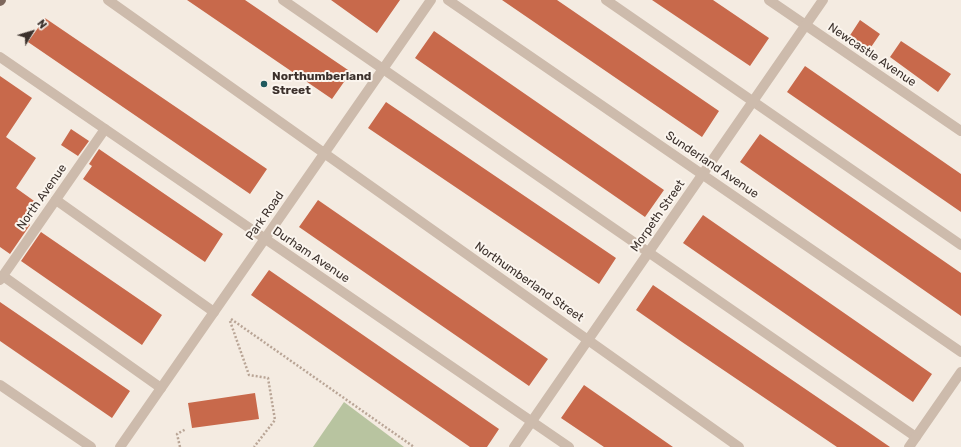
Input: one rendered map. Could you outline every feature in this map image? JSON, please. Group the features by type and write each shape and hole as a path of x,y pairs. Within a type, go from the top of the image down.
{"street":[{"name":"Northumberland Street","path":"108,0 739,447"},
{"path":"283,0 916,437"},
{"name":"Park Road","path":"120,447 431,0"},
{"name":"Sunderland Avenue","path":"448,0 961,352"},
{"path":"606,0 961,245"},
{"name":"Newcastle Avenue","path":"769,0 961,131"},
{"name":"Morpeth Street","path":"514,447 823,0"},
{"name":"Durham Avenue","path":"0,57 568,447"},
{"name":"North Avenue","path":"1,278 105,129"},
{"path":"56,200 214,312"},
{"path":"1,278 161,388"},
{"path":"909,447 961,372"},
{"path":"0,385 92,447"}],"path":[{"path":"256,446 275,420 268,378 249,376 228,316 414,447"},
{"path":"180,447 177,434 186,429"}],"green space":[{"path":"344,402 404,447 313,447"}],"building":[{"path":"187,0 245,0 351,72 332,99"},
{"path":"331,0 400,0 377,33"},
{"path":"502,0 557,0 719,111 702,137"},
{"path":"652,0 713,0 769,38 750,66"},
{"path":"45,18 267,169 250,194 28,42"},
{"path":"860,20 880,34 867,53 847,40"},
{"path":"434,31 664,190 645,217 415,58"},
{"path":"901,41 951,74 938,92 890,57"},
{"path":"805,66 961,174 961,212 787,92"},
{"path":"0,76 32,98 6,137 36,158 16,188 37,203 25,221 30,225 10,254 0,247"},
{"path":"386,102 616,258 599,284 368,128"},
{"path":"71,129 89,141 78,156 61,145"},
{"path":"760,134 961,273 961,316 740,162"},
{"path":"99,149 223,234 205,262 83,179 92,166 89,164"},
{"path":"318,200 548,359 529,386 299,227"},
{"path":"703,215 932,374 913,402 683,243"},
{"path":"41,232 162,315 142,345 21,261"},
{"path":"269,270 499,429 487,447 470,447 251,295"},
{"path":"653,285 890,447 837,447 682,342 636,310"},
{"path":"0,302 130,391 112,418 0,341"},
{"path":"584,385 673,447 604,447 561,418"},
{"path":"255,393 259,419 192,428 188,403"}],"place":[{"name":"Northumberland Street","path":"264,84"}]}
